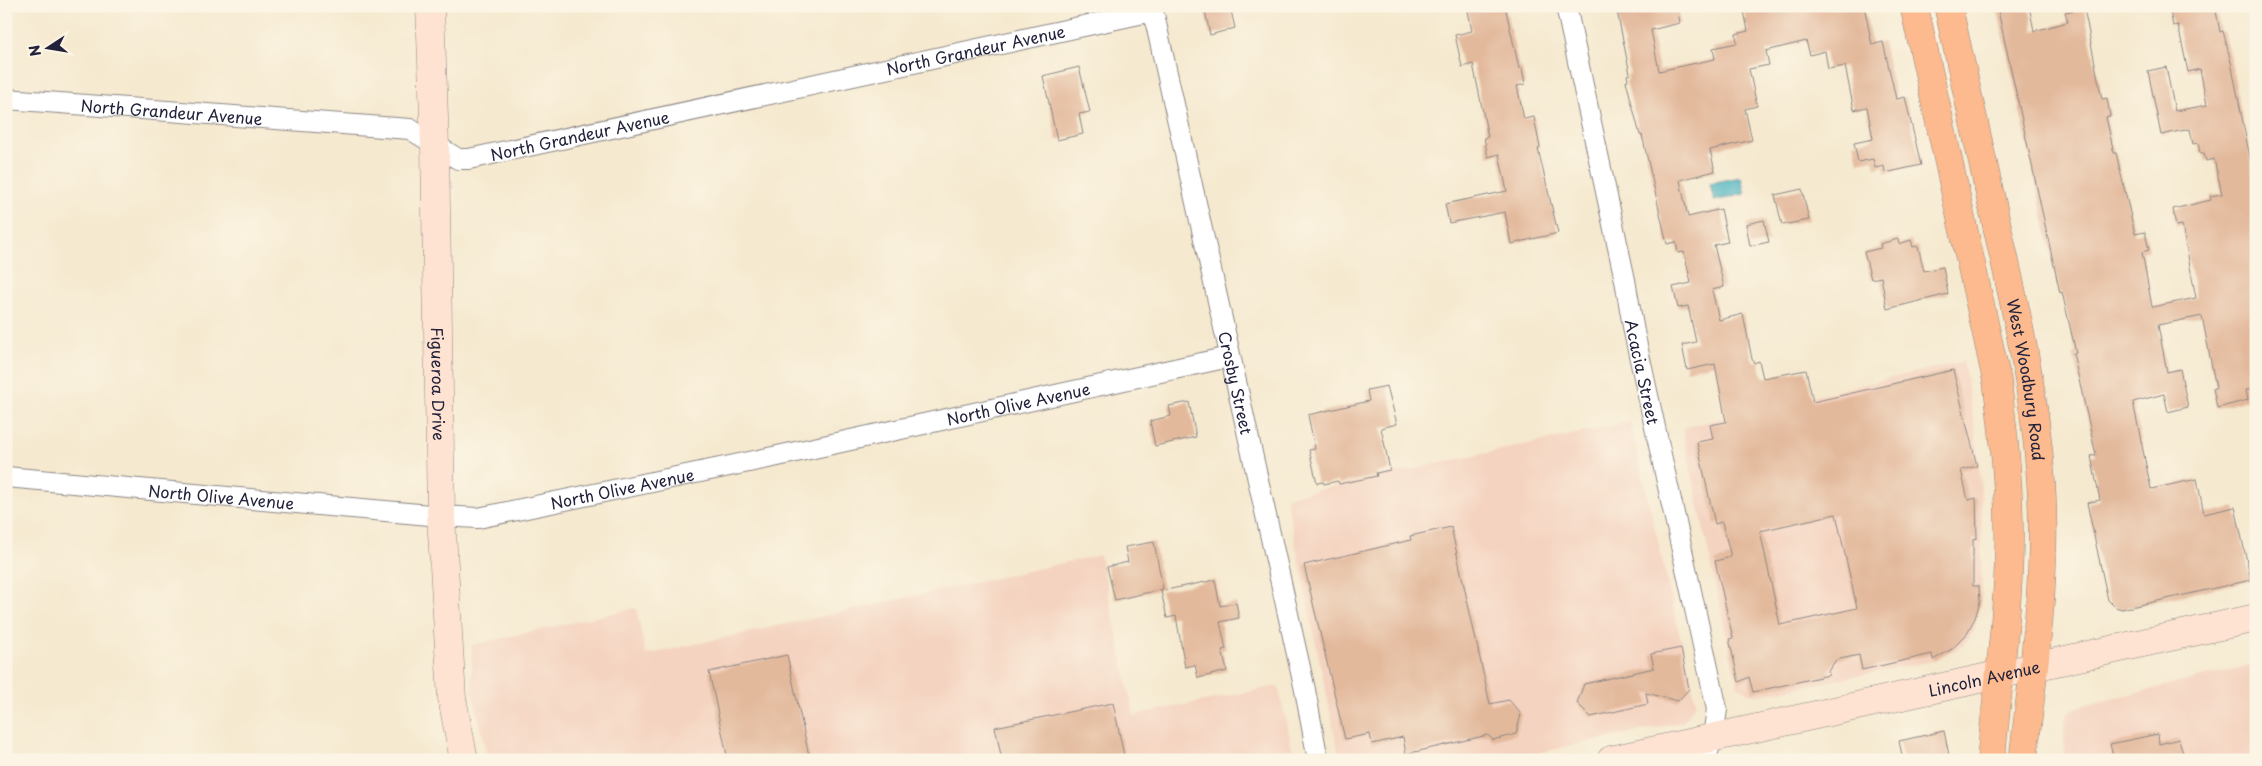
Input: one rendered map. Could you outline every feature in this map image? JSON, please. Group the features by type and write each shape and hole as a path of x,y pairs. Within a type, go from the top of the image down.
{"main road":[{"name":"West Woodbury Road","path":"1914,6 1997,382 2004,432 2008,489 2009,548 2004,634 1991,760"},
{"name":"West Woodbury Road","path":"1948,6 2017,314 2038,432 2042,501 2042,559 2038,626 2023,760"}],"street":[{"name":"Figueroa Drive","path":"430,6 435,146 441,516 452,698 464,760"},
{"name":"Acacia Street","path":"1566,6 1625,280 1632,323 1716,704 1709,748"},
{"name":"North Grandeur Avenue","path":"6,98 410,129 458,159 469,159 1152,8"},
{"name":"Crosby Street","path":"1152,8 1305,690 1318,760"},
{"name":"North Olive Avenue","path":"6,477 478,518 772,457 1229,357"},
{"name":"Lincoln Avenue","path":"1610,760 1709,748 1999,674 2256,618"}],"shaded area":[{"path":"1963,361 1975,429 1981,490 1982,595 1974,632 1964,645 1933,661 1759,695 1748,693 1737,685 1682,428"},
{"path":"1630,422 1696,703 1683,722 1504,760 1340,760 1286,497"},
{"path":"1100,555 1134,715 1278,686 1295,760 488,760 472,689 472,645 636,608 646,655"},
{"path":"2256,664 2256,760 2064,760 2064,722 2069,713 2078,707"}],"water":[{"path":"1741,177 1745,194 1714,201 1710,183"}],"building":[{"path":"1204,6 1230,6 1235,28 1210,35"},
{"path":"1467,6 1505,6 1519,68 1522,68 1525,84 1517,86 1524,119 1534,117 1540,148 1538,149 1558,233 1511,244 1505,212 1449,223 1445,204 1507,191 1499,154 1488,157 1484,138 1488,137 1473,64 1462,67 1455,35 1472,31"},
{"path":"1639,6 1677,6 1680,23 1651,30 1659,71 1715,59 1713,48 1737,43 1736,34 1748,31 1743,6 1864,6 1872,45 1883,42 1896,99 1905,97 1921,165 1885,173 1884,166 1875,168 1873,159 1858,162 1854,143 1873,139 1867,107 1854,110 1845,66 1828,69 1825,51 1810,55 1806,41 1766,51 1769,65 1749,69 1757,106 1745,109 1752,140 1710,150 1715,171 1680,180 1688,217 1721,209 1728,242 1714,245 1724,287 1712,290 1719,320 1743,314 1752,359 1754,363 1759,361 1763,378 1806,370 1813,402 1953,370 1977,466 1961,470 1968,500 1976,498 1977,538 1973,539 1973,586 1979,586 1980,602 1975,618 1966,635 1952,649 1933,660 1932,654 1862,670 1859,655 1836,660 1828,671 1829,675 1753,692 1749,677 1739,682 1729,639 1733,638 1715,561 1731,557 1722,522 1715,524 1697,442 1713,439 1710,425 1726,422 1715,364 1687,370 1682,345 1696,342 1688,306 1678,308 1673,287 1691,283 1684,252 1678,253 1676,242 1667,244 1642,135 1640,135 1626,81 1628,80 1627,75 1630,74 1617,11","holes":["1836,514 1857,608 1780,625 1760,531"]},
{"path":"1997,6 2029,6 2034,31 2068,22 2065,12 2084,8 2102,99 2107,98 2110,116 2106,117 2114,153 2116,153 2135,234 2145,232 2149,250 2142,252 2152,307 2196,298 2182,225 2176,226 2173,209 2211,200 2210,196 2222,194 2214,159 2206,161 2204,153 2200,153 2198,143 2193,144 2190,129 2161,135 2148,71 2166,67 2175,111 2207,105 2200,69 2188,72 2178,25 2173,26 2169,6 2215,6 2220,32 2223,31 2231,62 2256,188 2256,388 2246,390 2248,400 2217,408 2213,388 2216,388 2202,316 2158,325 2167,372 2180,369 2188,407 2168,412 2164,394 2133,402 2151,489 2197,479 2204,514 2235,507 2251,580 2122,609 2115,607 2108,600 2087,503 2100,500 2091,456 2096,455 2073,353 2076,353 2062,292 2060,293"},
{"path":"1079,67 1090,112 1079,114 1083,134 1057,140 1043,76"},
{"path":"1802,189 1809,220 1782,225 1775,195"},
{"path":"1764,220 1769,242 1750,246 1746,224"},
{"path":"1898,239 1899,244 1911,240 1913,247 1918,246 1924,271 1943,267 1948,294 1887,309 1881,277 1871,279 1864,252 1881,248 1880,244"},
{"path":"1387,386 1397,424 1381,428 1390,470 1376,473 1377,476 1339,484 1338,481 1324,484 1323,482 1317,483 1309,450 1315,449 1308,415 1369,401 1367,390"},
{"path":"1189,402 1196,437 1155,446 1150,421 1171,416 1169,406"},
{"path":"1451,527 1490,704 1509,700 1521,714 1516,734 1493,740 1488,735 1406,754 1403,737 1372,744 1370,734 1345,739 1304,565 1411,540 1410,536"},
{"path":"1154,542 1163,589 1115,600 1107,567 1128,562 1125,547"},
{"path":"1215,580 1220,606 1236,603 1239,618 1220,622 1226,649 1222,650 1227,671 1198,678 1195,665 1185,667 1176,616 1167,618 1161,591"},
{"path":"1681,648 1689,689 1678,701 1646,693 1648,704 1591,717 1577,703 1584,684 1654,668 1651,654"},
{"path":"787,655 810,760 728,760 709,672"},
{"path":"1113,703 1125,760 1002,760 995,727"},
{"path":"1944,731 1950,760 1903,760 1899,741"},
{"path":"2158,734 2159,744 2179,739 2185,760 2114,760 2110,744"}]}
